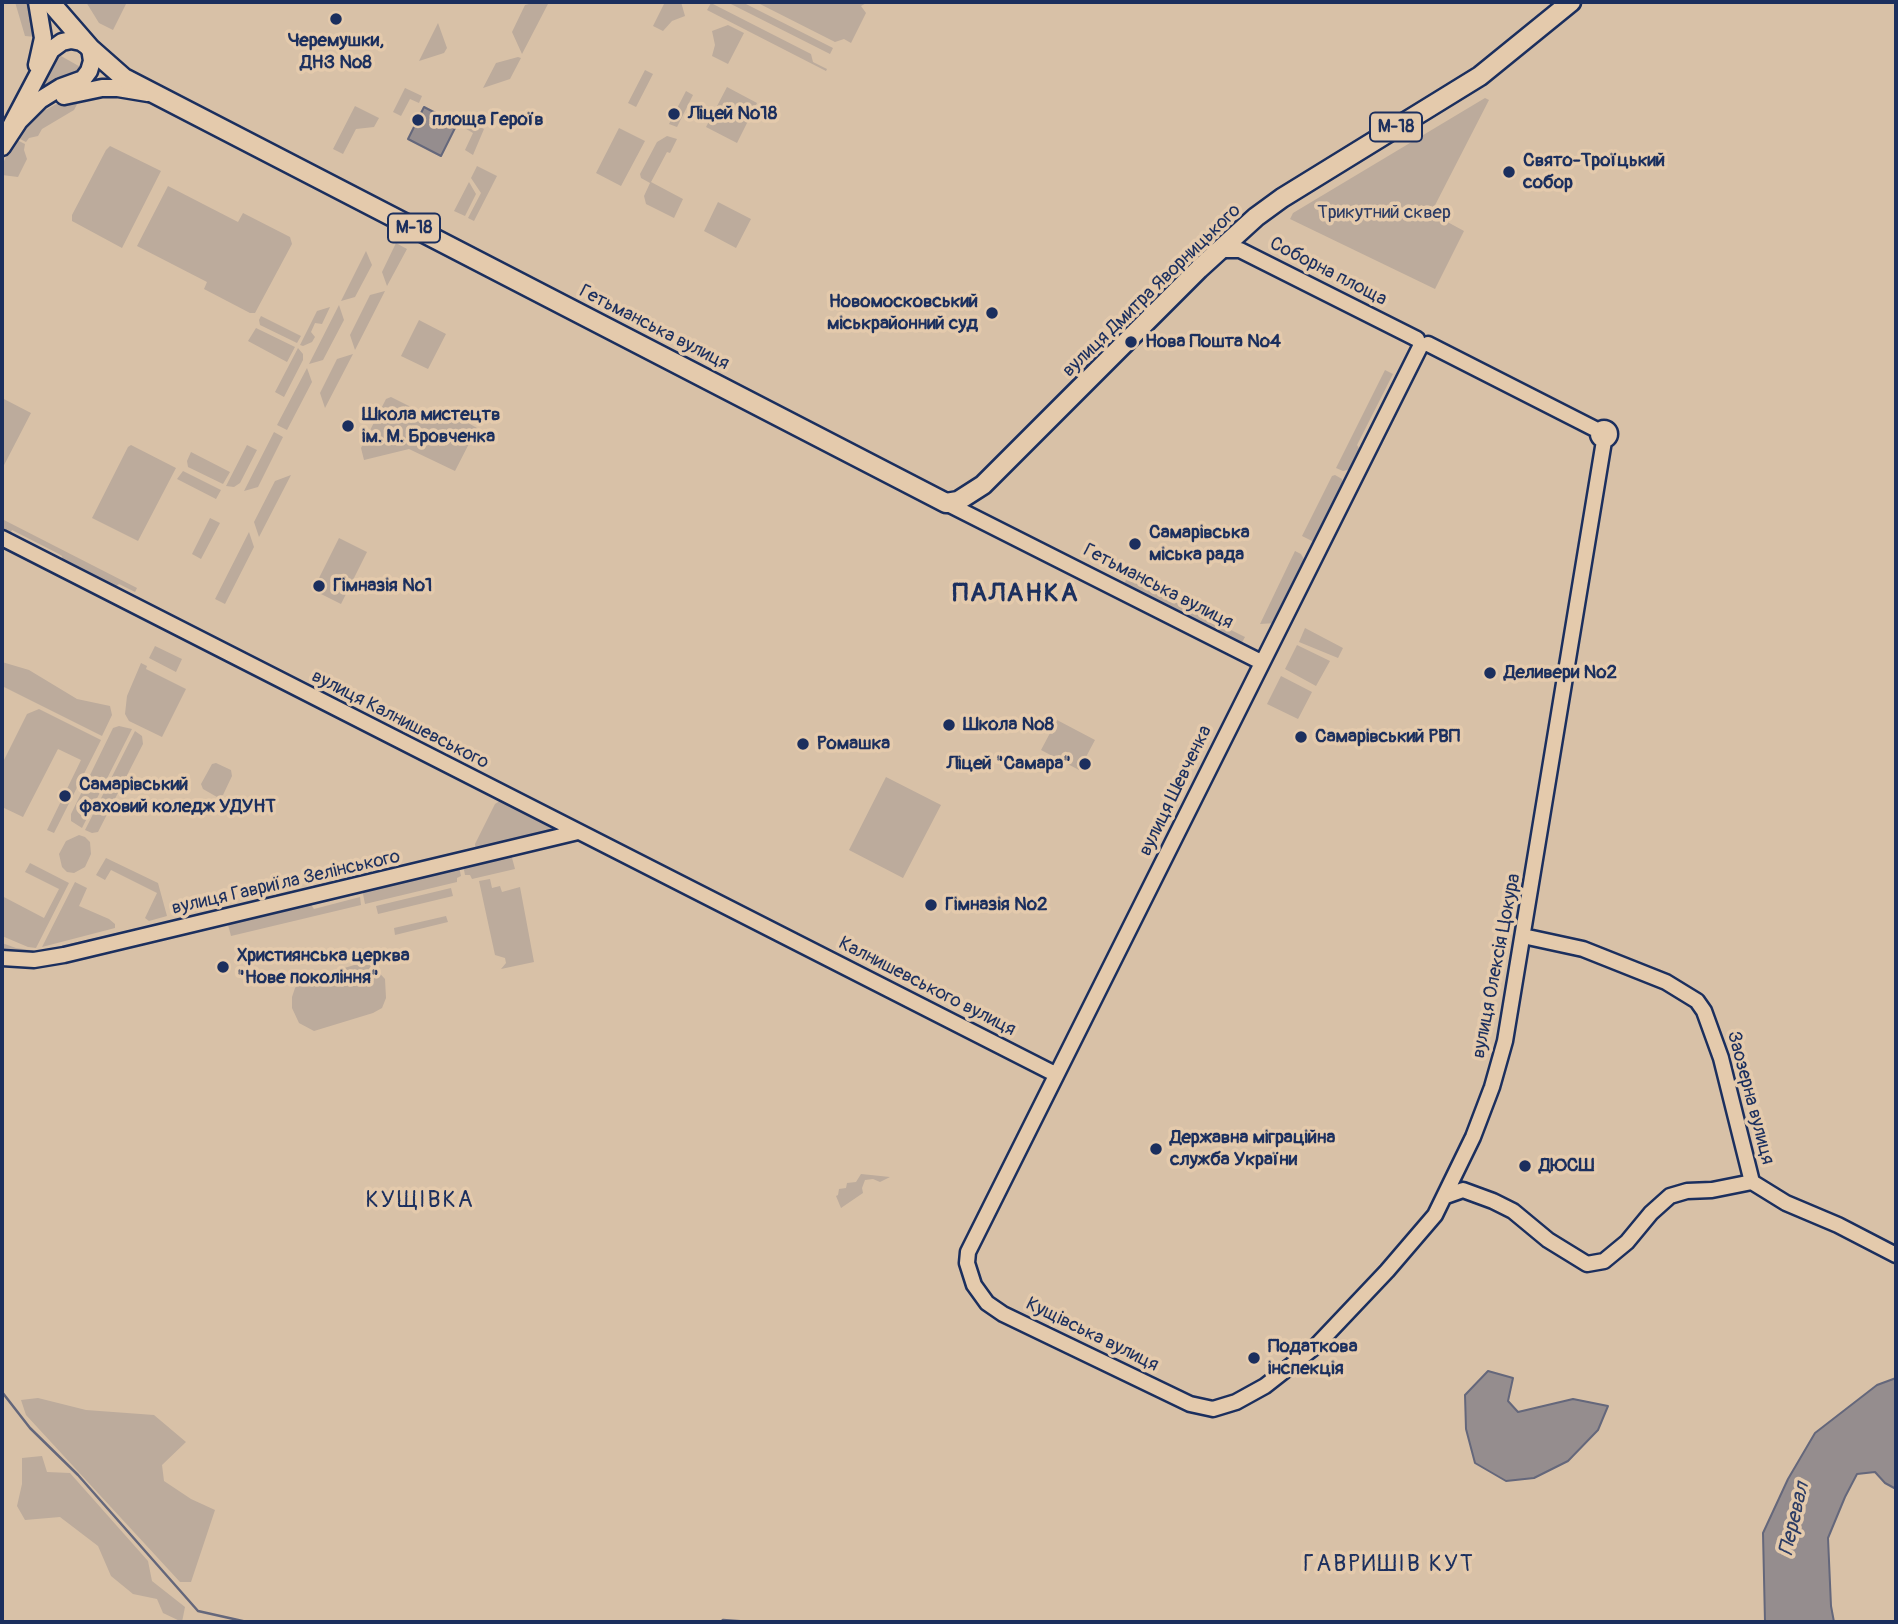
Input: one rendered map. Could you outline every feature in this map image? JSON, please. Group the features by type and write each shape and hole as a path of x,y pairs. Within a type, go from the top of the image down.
{"highway":[{"name":"Гетьманська вулиця","path":"50,2 90,48 124,78 946,503"},
{"name":"вулиця Дмитра Яворницького","path":"946,503 958,501 983,485 1220,250 1282,198 1480,76 1571,2"}],"main road":[{"path":"32,84 43,38 37,2"},
{"path":"62,42 81,42 90,48 92,61 83,79 61,87 40,100 19,121 2,146 51,50 62,42"},
{"path":"2,146 44,105 80,91 118,88 158,96"}],"street":[{"name":"Соборна площа","path":"1220,250 1240,250 1601,436"},
{"name":"вулиця Шевченка","path":"968,1252 1422,343"},
{"name":"вулиця Олексія Цокура","path":"1236,1402 1265,1386 1316,1346 1416,1238 1446,1196 1473,1138 1499,1065 1523,936 1601,436"},
{"name":"Гетьманська вулиця","path":"946,503 1261,662"},
{"name":"вулиця Калнишевського","path":"2,538 781,935"},
{"name":"вулиця Гавриїла Зелінського","path":"2,958 34,960 64,955 578,832"},
{"name":"Калнишевського вулиця","path":"781,935 1055,1074"},
{"name":"Заозерна вулиця","path":"1523,936 1583,949 1666,982 1697,1001 1709,1024 1735,1105 1752,1182"},
{"path":"1446,1196 1463,1190 1493,1200 1513,1211 1548,1240 1587,1264 1604,1261 1620,1248 1670,1196 1686,1191 1712,1190 1752,1182 1786,1203 1838,1225 1896,1255"},
{"name":"Кущівська вулиця","path":"968,1252 967,1263 974,1285 987,1303 1003,1314 1190,1404 1213,1409 1236,1402"}],"green space":[{"path":"15,2 31,2 36,37 25,36"},
{"path":"86,2 127,2 113,30 99,23"},
{"path":"549,2 522,54 512,32 525,5"},
{"path":"665,2 681,2 685,16 672,21 663,31 653,26"},
{"path":"727,2 742,2 833,48 830,54"},
{"path":"756,2 868,2 861,6 866,13 851,43 844,39 835,42"},
{"path":"711,3 811,54 813,62 827,69 826,71 707,10"},
{"path":"438,23 447,48 444,53 419,61"},
{"path":"728,25 744,33 728,64 712,56 715,45 712,31"},
{"path":"61,56 84,69 80,76 43,89 39,87 54,58"},
{"path":"521,58 510,79 483,88 496,63"},
{"path":"645,70 653,74 636,107 628,103"},
{"path":"727,87 757,103 737,143 706,127"},
{"path":"405,88 422,96 419,103 410,99 401,116 393,112"},
{"path":"686,91 693,95 677,127 669,124"},
{"path":"82,95 74,110 42,129 38,136 29,138 26,142 16,137 40,113 60,102"},
{"name":"Трикутний сквер","path":"1485,98 1489,100 1431,213 1464,231 1435,289 1290,219 1293,213"},
{"path":"355,106 379,118 374,127 356,129 343,154 333,149"},
{"path":"467,120 484,129 473,155 465,150 473,133 463,127"},
{"path":"619,128 645,141 621,186 596,173"},
{"path":"667,136 677,139 651,182 683,199 674,218 646,204 644,196 650,183 641,178 640,174 657,142"},
{"path":"15,139 25,144 27,159 18,177 2,175 2,165"},
{"path":"110,146 161,171 122,248 72,221 72,215"},
{"path":"477,166 497,176 474,221 468,218 481,193 471,178"},
{"path":"469,182 476,194 465,216 454,211"},
{"path":"168,186 238,222 243,213 290,237 292,244 255,313 250,313 204,289 207,282 137,246"},
{"path":"718,202 751,219 736,248 704,231"},
{"path":"396,243 407,249 387,286 382,272"},
{"path":"366,251 372,265 355,297 341,301"},
{"path":"385,291 355,350 350,335 370,295"},
{"path":"339,305 344,320 323,360 309,364"},
{"path":"330,307 322,324 315,323 311,332 315,337 312,342 300,345 317,311"},
{"path":"261,316 301,336 297,343 260,325"},
{"path":"419,320 446,334 428,369 401,356"},
{"path":"256,328 295,347 287,362 248,341"},
{"path":"298,348 303,354 303,360 284,397 275,392"},
{"path":"353,354 325,408 320,393 337,359"},
{"path":"307,368 312,382 287,430 277,425"},
{"path":"1385,370 1393,374 1357,445 1360,450 1351,469 1343,471 1336,468"},
{"path":"391,397 431,417 435,416 440,407 477,428 455,471 409,449 364,460 361,448 386,399"},
{"path":"2,398 31,413 2,469"},
{"path":"274,432 283,437 258,487 244,491"},
{"path":"131,445 176,468 138,541 92,518"},
{"path":"247,445 257,450 240,483 234,487 226,486"},
{"path":"191,452 230,472 223,484 188,467 187,461"},
{"path":"183,471 221,490 216,499 177,479"},
{"path":"291,475 259,537 254,522 275,481"},
{"path":"1332,476 1342,479 1343,485 1314,542 1302,536"},
{"path":"210,518 220,523 201,559 192,554"},
{"path":"2,519 137,588 135,592 119,584 112,590 63,565 62,556 12,530 9,537 2,533"},
{"path":"249,532 254,547 225,604 215,599"},
{"path":"339,538 367,552 341,604 313,590"},
{"path":"1295,551 1301,554 1306,563 1276,623 1260,624"},
{"path":"1127,578 1245,637 1240,646 1123,586"},
{"path":"1305,628 1343,648 1338,658 1299,642"},
{"path":"1297,645 1330,661 1316,686 1285,669"},
{"path":"155,646 182,659 176,672 149,658"},
{"path":"2,662 29,670 77,699 110,706 112,715 102,736 2,686"},
{"path":"141,663 147,666 146,669 186,689 162,737 129,721 125,714 127,696"},
{"path":"1281,676 1312,692 1298,719 1267,704"},
{"path":"39,709 101,740 54,833 47,830 81,760 58,749 23,817 2,807 2,764 27,714"},
{"path":"1057,720 1095,740 1079,770 1041,750"},
{"path":"119,726 132,729 82,828 71,821 71,814 113,728"},
{"path":"135,731 142,736 143,744 98,832 85,830"},
{"path":"216,763 231,770 232,776 223,795 217,797 203,789 201,784 212,764"},
{"path":"886,777 941,805 903,878 849,850"},
{"path":"501,800 554,826 553,833 476,851 475,844 495,804"},
{"path":"79,835 90,842 91,854 85,867 74,873 67,872 62,867 59,854 66,841"},
{"path":"511,854 515,869 472,879 470,875 465,875 463,865"},
{"path":"106,858 158,883 167,916 149,921 145,918 157,893 111,870 105,880 96,875"},
{"path":"30,863 69,883 36,948 2,936 2,896 44,918 59,889 25,872"},
{"path":"459,866 461,876 457,878 457,882 365,904 362,889"},
{"path":"490,879 492,888 500,886 502,892 520,887 534,962 501,969 506,963 505,958 495,955 479,881"},
{"path":"75,882 87,888 79,906 109,919 115,924 115,928 42,947"},
{"path":"451,888 453,896 378,914 376,906"},
{"path":"360,897 361,905 231,936 227,921 309,902 314,909"},
{"path":"446,916 448,922 395,935 394,928"},
{"path":"171,921 170,924 37,956 2,953 2,943 38,951"},
{"path":"361,963 373,966 385,979 386,998 382,1008 314,1031 299,1023 292,1008 292,997 301,981"},
{"path":"861,1174 890,1177 880,1182 865,1180 863,1193 841,1208 836,1196 839,1189 846,1188 847,1183 856,1182"},
{"path":"38,1398 86,1410 154,1415 186,1442 162,1465 164,1481 191,1499 215,1510 191,1582 180,1582 26,1415 21,1400"},
{"path":"42,1456 47,1472 70,1473 148,1561 152,1581 185,1607 182,1622 163,1613 157,1599 133,1594 111,1576 98,1546 60,1517 25,1520 17,1506 22,1484 22,1458"}],"water":[{"path":"424,107 457,124 441,156 408,139"},
{"path":"1488,1371 1513,1378 1508,1401 1518,1412 1573,1399 1608,1406 1598,1430 1568,1461 1534,1478 1506,1481 1475,1463 1466,1429 1465,1395"},
{"name":"Перевал","path":"1896,1378 1896,1489 1885,1483 1875,1472 1857,1474 1845,1497 1828,1538 1834,1622 1765,1622 1763,1533 1788,1479 1815,1433 1877,1385"}],"waterway":[{"path":"2,1392 30,1428 78,1475 198,1611 247,1622"},
{"path":"721,1622 751,1622"}],"place":[{"name":"Черемушки, ДНЗ №8","path":"336,19"},
{"name":"Ліцей №18","path":"674,114"},
{"name":"площа Героїв","path":"418,120"},
{"name":"Свято-Троїцький собор","path":"1509,172"},
{"name":"Новомосковський міськрайонний суд","path":"992,313"},
{"name":"Нова Пошта №4","path":"1131,342"},
{"name":"Школа мистецтв ім. М. Бровченка","path":"348,426"},
{"name":"Самарівська міська рада","path":"1135,544"},
{"name":"Гімназія №1","path":"319,586"},
{"name":"Деливери №2","path":"1490,673"},
{"name":"Школа №8","path":"949,725"},
{"name":"Самарівський РВП","path":"1301,737"},
{"name":"Ромашка","path":"803,744"},
{"name":"Ліцей \"Самара\"","path":"1085,764"},
{"name":"Самарівський фаховий коледж УДУНТ","path":"65,796"},
{"name":"Гімназія №2","path":"931,905"},
{"name":"Християнська церква \"Нове покоління\"","path":"223,967"},
{"name":"Державна міграційна служба України","path":"1156,1149"},
{"name":"ДЮСШ","path":"1525,1166"},
{"name":"Податкова інспекція","path":"1254,1358"}],"district":[{"name":"ПАЛАНКА","path":"1016,594"},
{"name":"КУЩІВКА","path":"420,1201"},
{"name":"ГАВРИШІВ КУТ","path":"1389,1565"}]}
